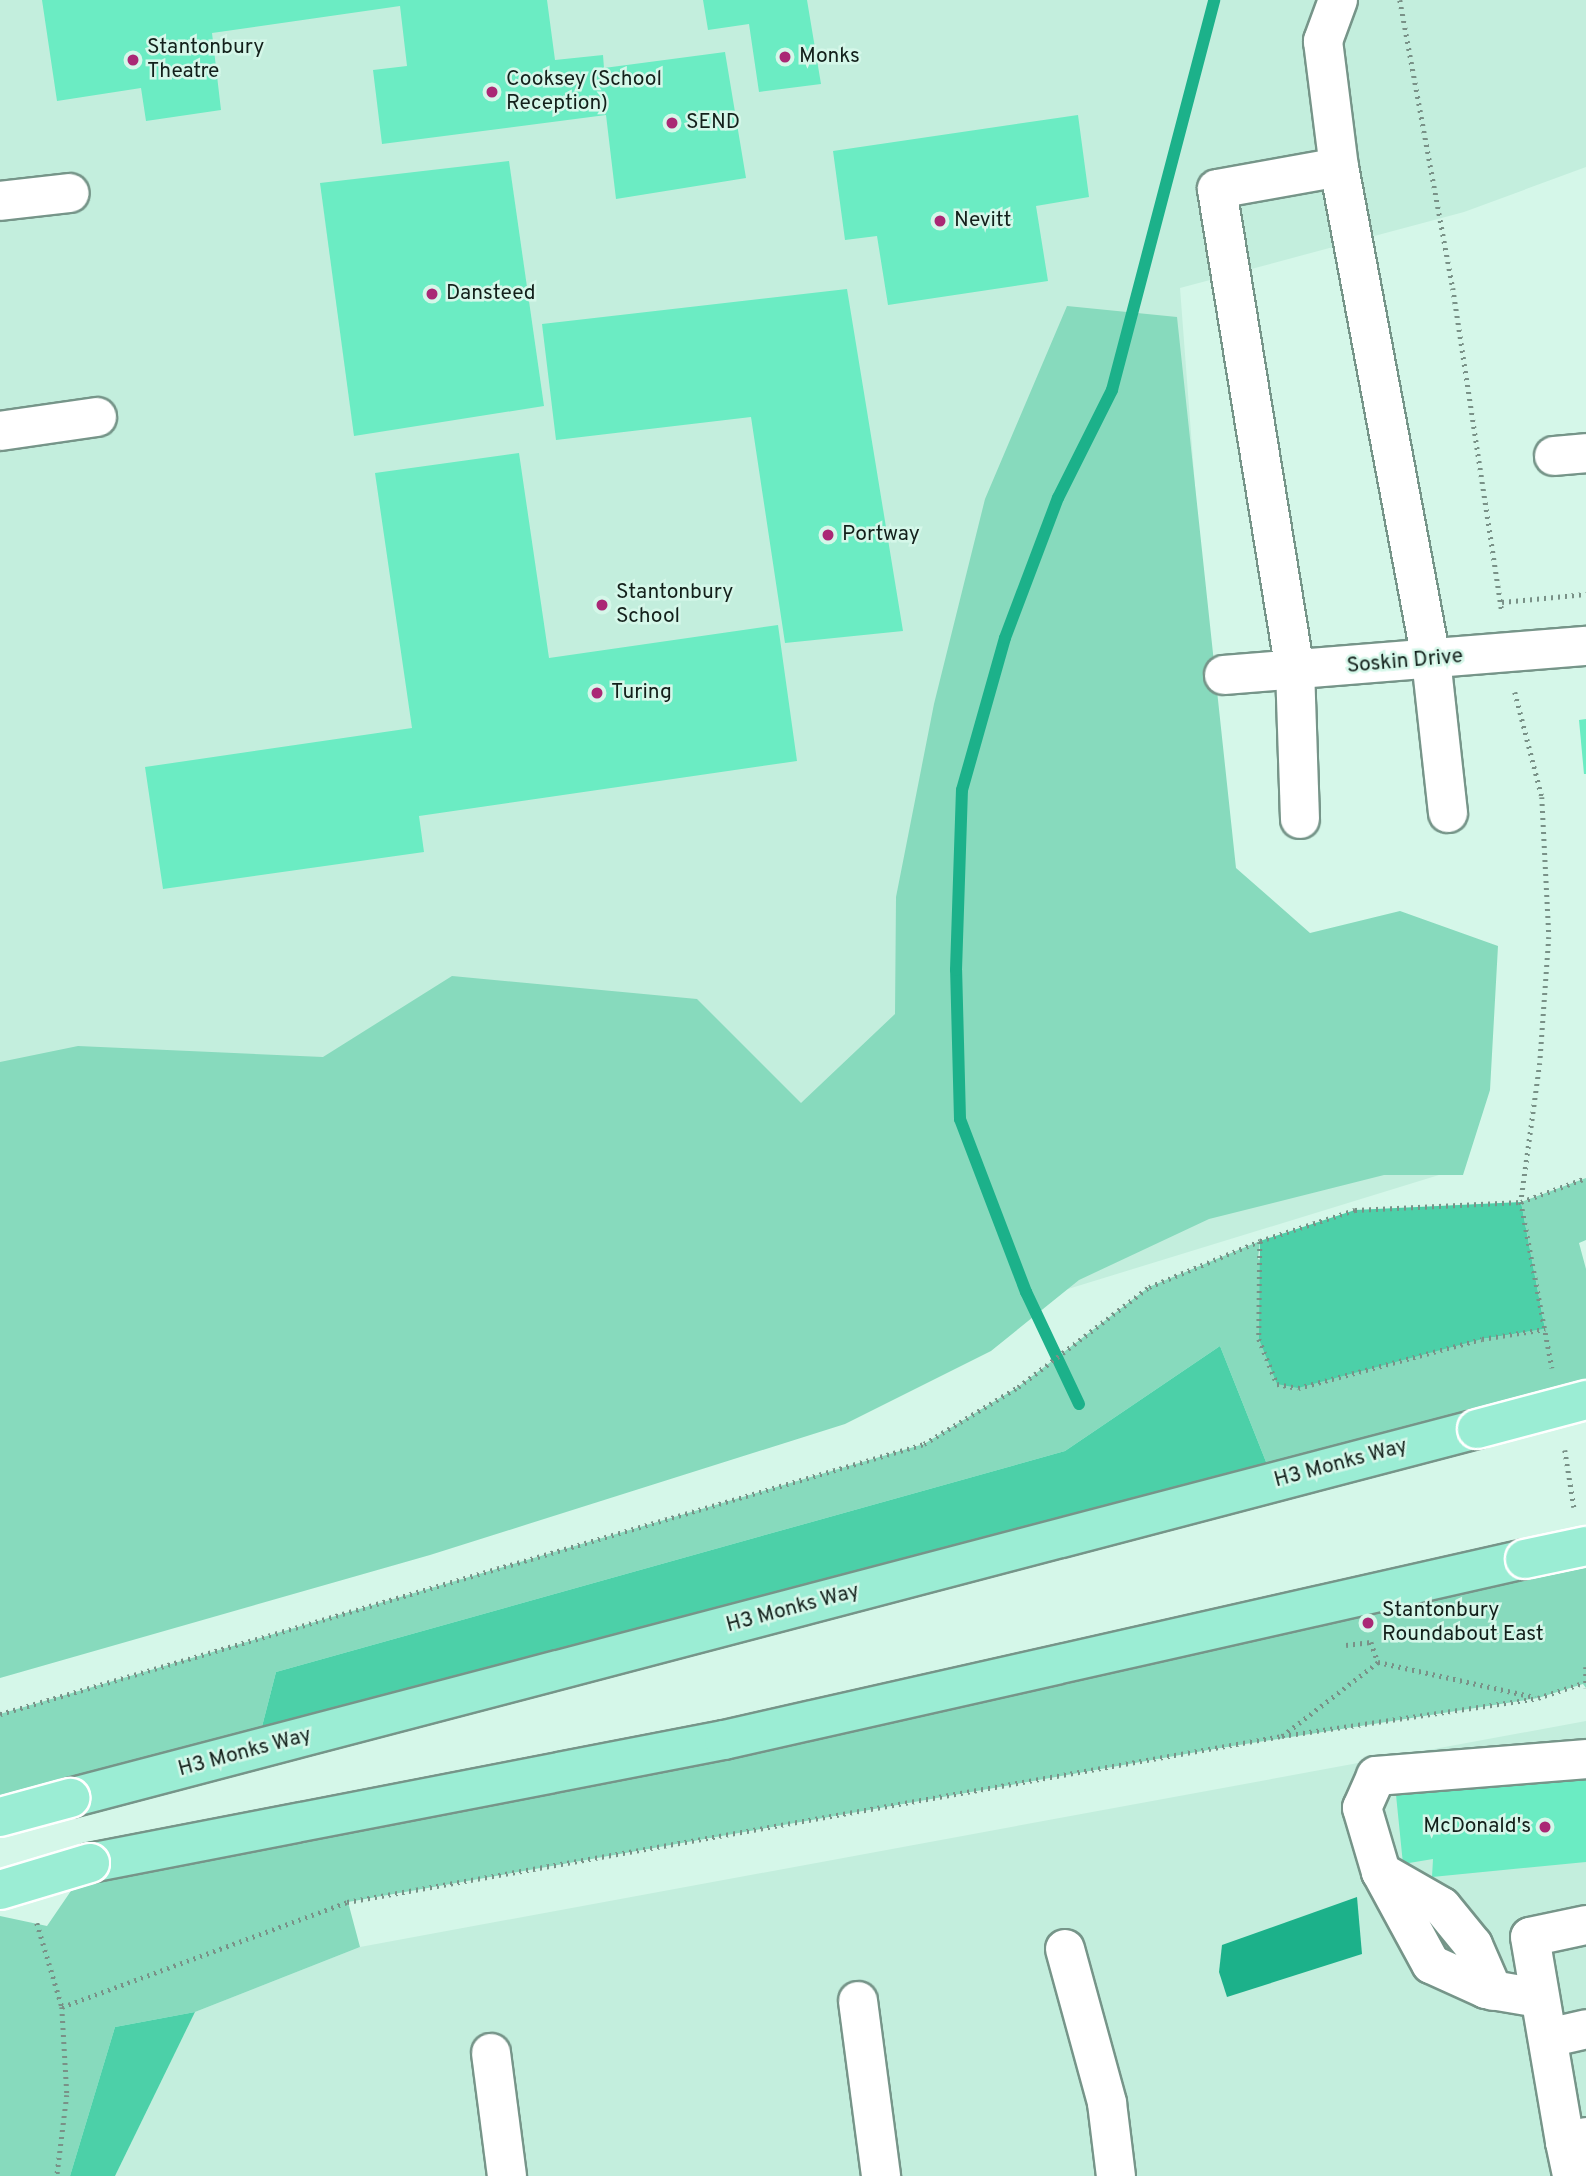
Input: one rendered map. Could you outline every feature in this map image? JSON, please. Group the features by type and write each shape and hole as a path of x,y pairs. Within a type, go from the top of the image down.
{"main road":[{"name":"H3 Monks Way","path":"0,1817 1477,1429 1570,1392"},
{"path":"0,1890 90,1863 724,1740 1525,1559 1581,1531"}],"street":[{"path":"1338,0 1324,41 1339,167 1431,659 1448,813"},
{"path":"1300,819 1295,671 1217,189 1339,167"},
{"path":"0,201 70,193"},
{"path":"0,431 97,417"},
{"name":"Soskin Drive","path":"1224,675 1586,646"},
{"path":"1539,1998 1493,1991 1431,1964 1381,1871 1362,1808 1376,1776 1586,1759"},
{"path":"1574,2152 1539,1998 1530,1937 1586,1926"},
{"path":"1065,1949 1107,2103 1116,2176"},
{"path":"859,2001 881,2176"},
{"path":"1548,2038 1586,2029"},
{"path":"491,2053 507,2176"}],"path":[{"path":"1400,0 1453,288 1502,602 1504,653 1542,797 1549,937 1540,1063 1521,1202 1545,1329 1570,1392"},
{"path":"1502,602 1586,594"},
{"path":"0,1714 923,1444 1017,1387 1149,1287 1260,1241 1355,1210 1521,1202 1586,1178"},
{"path":"1260,1241 1259,1339 1277,1384 1298,1388 1482,1339 1545,1329"},
{"path":"1563,1436 1581,1531"},
{"path":"1345,1646 1371,1643 1378,1662"},
{"path":"1378,1662 1538,1698"},
{"path":"1282,1737 1378,1662"},
{"path":"62,2007 347,1902 1282,1737 1538,1698 1585,1686 1586,1667"},
{"path":"35,1917 62,2007 67,2095 57,2176"}],"shaded area":[{"name":"Stantonbury School","path":"0,0 1586,0 1586,167 1464,212 1180,288 1228,922 1439,1175 0,1617"},
{"path":"1067,306 1177,317 1236,868 1310,933 1400,911 1498,946 1490,1090 1463,1175 1384,1175 1209,1219 1079,1280 991,1351 845,1424 430,1555 0,1678 0,1062 78,1046 323,1057 452,976 697,999 801,1103 895,1014 896,897 934,704 985,499"},
{"path":"1586,1178 1586,1240 1579,1243 1586,1269 1586,1400 1274,1482 1220,1346 1065,1451 276,1672 256,1750 0,1817 0,1714 924,1444 1018,1387 1149,1287 1260,1241 1258,1259 1482,1339 1545,1329 1521,1202"},
{"path":"1521,1202 1545,1329 1482,1339 1298,1388 1277,1384 1259,1339 1260,1241 1355,1210"},
{"path":"1220,1346 1274,1482 256,1750 276,1672 1065,1451"},
{"path":"1586,1546 1586,1688 1583,1684 1538,1698 1214,1749 348,1902 360,1947 195,2012 115,2027 70,2176 0,2176 0,1916 47,1926 90,1863"},
{"path":"1586,1721 1586,2176 115,2176 195,2012 360,1947"},
{"path":"1357,1897 1362,1954 1227,1997 1219,1972 1222,1945"},
{"path":"195,2012 115,2176 70,2176 115,2027"}],"building":[{"path":"42,0 547,0 555,60 603,55 604,68 725,52 746,178 616,199 606,115 382,144 373,70 407,66 400,6 212,33 221,110 146,121 141,88 57,101"},
{"name":"Monks","path":"703,0 807,0 821,84 759,92 749,24 708,30"},
{"name":"Nevitt","path":"1078,115 1089,197 1036,206 1048,281 888,305 877,236 845,240 833,151"},
{"name":"Dansteed","path":"509,161 544,406 354,436 320,183"},
{"name":"Portway","path":"847,289 903,631 785,643 751,417 556,440 542,324"},
{"name":"Turing","path":"519,453 549,658 778,625 797,761 419,816 424,852 163,889 145,767 412,728 375,473"},
{"path":"1586,719 1586,774 1584,774 1579,720"},
{"path":"1586,1769 1586,1862 1432,1877 1433,1859 1403,1864 1395,1785"}],"waterway":[{"path":"1079,1404 1026,1292 960,1119 956,970 962,790 1005,638 1058,498 1112,390 1214,0"}],"place":[{"name":"Monks","path":"785,57"},
{"name":"Stantonbury Theatre","path":"133,60"},
{"name":"Cooksey (School Reception)","path":"492,92"},
{"name":"SEND","path":"672,123"},
{"name":"Nevitt","path":"940,221"},
{"name":"Dansteed","path":"432,294"},
{"name":"Portway","path":"828,535"},
{"name":"Stantonbury School","path":"602,605"},
{"name":"Turing","path":"597,693"},
{"name":"Stantonbury Roundabout East","path":"1368,1623"},
{"name":"McDonald's","path":"1545,1827"}]}
